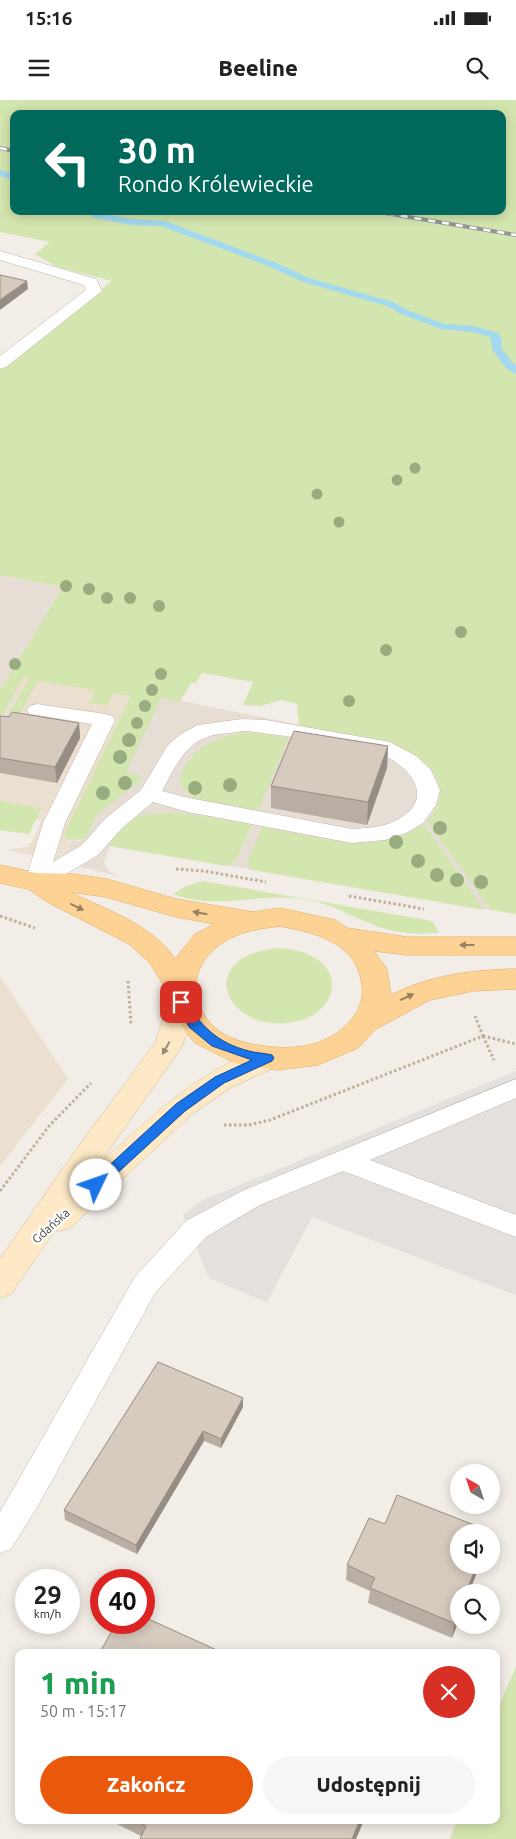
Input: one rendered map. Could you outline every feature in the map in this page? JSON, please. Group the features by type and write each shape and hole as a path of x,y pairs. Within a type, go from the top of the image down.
{"main road":[{"path":"0,874 36,882 73,883 108,888 145,900 194,912 248,920"},
{"path":"36,882 58,898 139,938 159,956 194,1024 216,1043 246,1055 289,1058 320,1053 346,1040 366,1022 407,997 426,989 464,981 516,979"},
{"path":"180,994 185,964 199,945 221,930 248,920 274,917 301,919 321,924 347,937 365,953 378,982 376,1003 366,1022"},
{"path":"347,937 407,946 516,946"}],"street":[{"name":"Gdańska","path":"0,1286 86,1159 167,1048 174,1032 180,994"},
{"name":"Gdańska","path":"24,1250 181,1108 220,1080 268,1058"}],"lane":[{"path":"0,255 91,282 94,291 0,364"},
{"path":"36,882 54,823 105,720 38,710"},
{"path":"36,882 90,850 114,823 149,794 175,750 188,739 205,730 242,725 266,726 391,750 414,764 424,774 428,785 429,797 422,811 410,822 390,833 372,836 352,836 198,807 149,794"},
{"path":"0,1539 28,1494 145,1285 196,1230 220,1214 251,1198 516,1088"},
{"path":"342,1160 516,1226"}],"path":[{"path":"145,900 172,869 273,883"},
{"path":"341,895 458,914 457,926 460,945"},
{"path":"125,973 131,1004 131,1026"},
{"path":"464,981 467,995 491,1055"},
{"path":"181,1108 220,1124 229,1126 248,1125 270,1120 482,1036 516,1044"},
{"path":"0,1192 49,1126 86,1087 117,1067 126,1076 141,1085"}],"shaded area":[{"path":"0,575 63,587 0,690"},
{"path":"63,587 194,611 59,862 6,850 27,847 32,842 41,821 0,815 0,690"},
{"path":"153,695 300,725 450,759 491,910 110,846 104,862 108,870 118,876 59,862 72,840 80,841"},
{"path":"0,976 68,1079 0,1166"},
{"path":"516,1071 516,1295 312,1217 267,1302 209,1278 183,1215 201,1201"}],"green space":[{"path":"0,100 516,100 516,914 491,910 427,821 438,806 440,792 432,771 419,759 401,749 381,742 299,728 297,704 281,700 261,706 243,705 253,682 202,673 196,683 191,683 180,702 161,698 126,772 139,775 142,779 97,815 85,839 70,840 64,834 131,696 113,693 107,706 89,703 95,690 38,681 0,749 0,730 29,678 24,677 0,719 0,690 63,587 0,575 0,370 112,281 57,267 35,254 50,242 0,232"},
{"path":"240,733 259,733 289,738 258,810 193,798 182,787 180,781 188,761 194,754 210,743"},
{"path":"0,801 41,808 29,834 0,830"},
{"path":"154,813 181,813 252,824 236,861 227,866 109,846 122,827 132,819"},
{"path":"424,824 484,910 252,870 247,863 262,827 324,839 365,842 385,840 405,834"},
{"path":"202,881 427,920 433,922 439,933 410,933 389,930 324,904 303,899 286,897 207,901 173,894 186,886"},
{"path":"278,948 309,954 327,968 332,987 330,996 325,1005 308,1018 298,1021 273,1023 252,1018 237,1007 228,994 227,979 234,965 251,954"},
{"path":"516,1666 516,1839 450,1839 456,1824 500,1824 500,1704"}],"building":[{"path":"0,275 27,281 0,300"},
{"path":"12,712 79,723 55,767 0,758 0,716 9,717"},
{"path":"294,731 388,746 368,802 271,786"},
{"path":"158,1362 243,1398 221,1439 203,1431 136,1545 64,1510"},
{"path":"397,1495 472,1524 450,1524 450,1574 473,1574 469,1584 450,1584 450,1621 370,1588 375,1578 347,1565 369,1518 385,1524"},
{"path":"155,1622 214,1649 102,1649 110,1634 155,1634"},
{"path":"142,1824 358,1824 352,1839 140,1839 146,1826"}],"waterway":[{"path":"0,173 10,176"},
{"path":"94,215 131,222 162,223 271,264 306,280 337,287 359,296 390,304 404,312 444,327 473,329 494,335 497,339 496,348 505,361 516,371"}],"railway":[{"path":"0,148 10,150"},
{"path":"397,215 516,235"}],"route":[{"path":"96,1185 200,1093 220,1080 268,1058 246,1055 216,1043 200,1031 188,1018 181,1002"}]}
